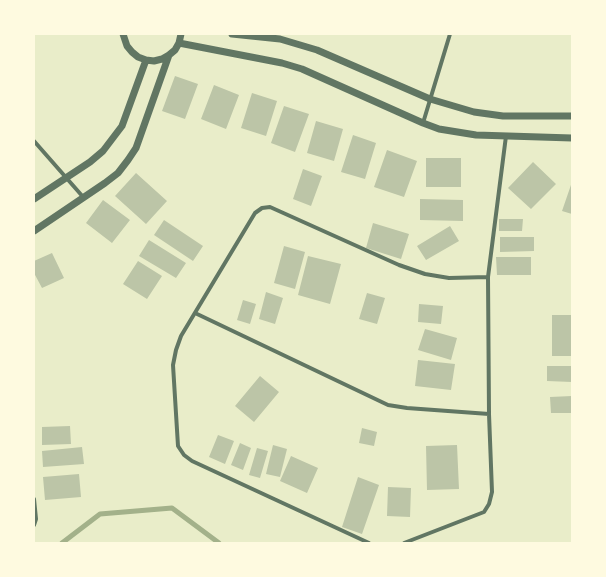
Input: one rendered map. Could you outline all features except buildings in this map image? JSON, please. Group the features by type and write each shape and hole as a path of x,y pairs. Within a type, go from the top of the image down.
{"street":[{"path":"123,34 127,46 132,52 138,57 154,61 162,59 175,50 179,43 181,34"},
{"path":"232,34 280,39 317,50 430,99 474,112 503,116 572,116"},
{"path":"423,123 450,34"},
{"path":"179,43 282,63 302,69 439,129 476,135 572,138"},
{"path":"34,231 84,198 118,173 136,148 169,55"},
{"path":"34,199 90,162 103,151 122,126 146,60"},
{"path":"404,543 484,512 489,504 492,492 488,414 488,277 506,136"},
{"path":"34,141 84,198"},
{"path":"369,543 192,461 184,455 178,446 173,365 181,336 255,213 262,208 270,207 398,266 425,274 449,278 488,277"},
{"path":"195,312 388,405 407,408 488,414"},
{"path":"34,499 36,519 34,524"}],"waterway":[{"path":"62,543 100,514 172,508 219,543"}]}
